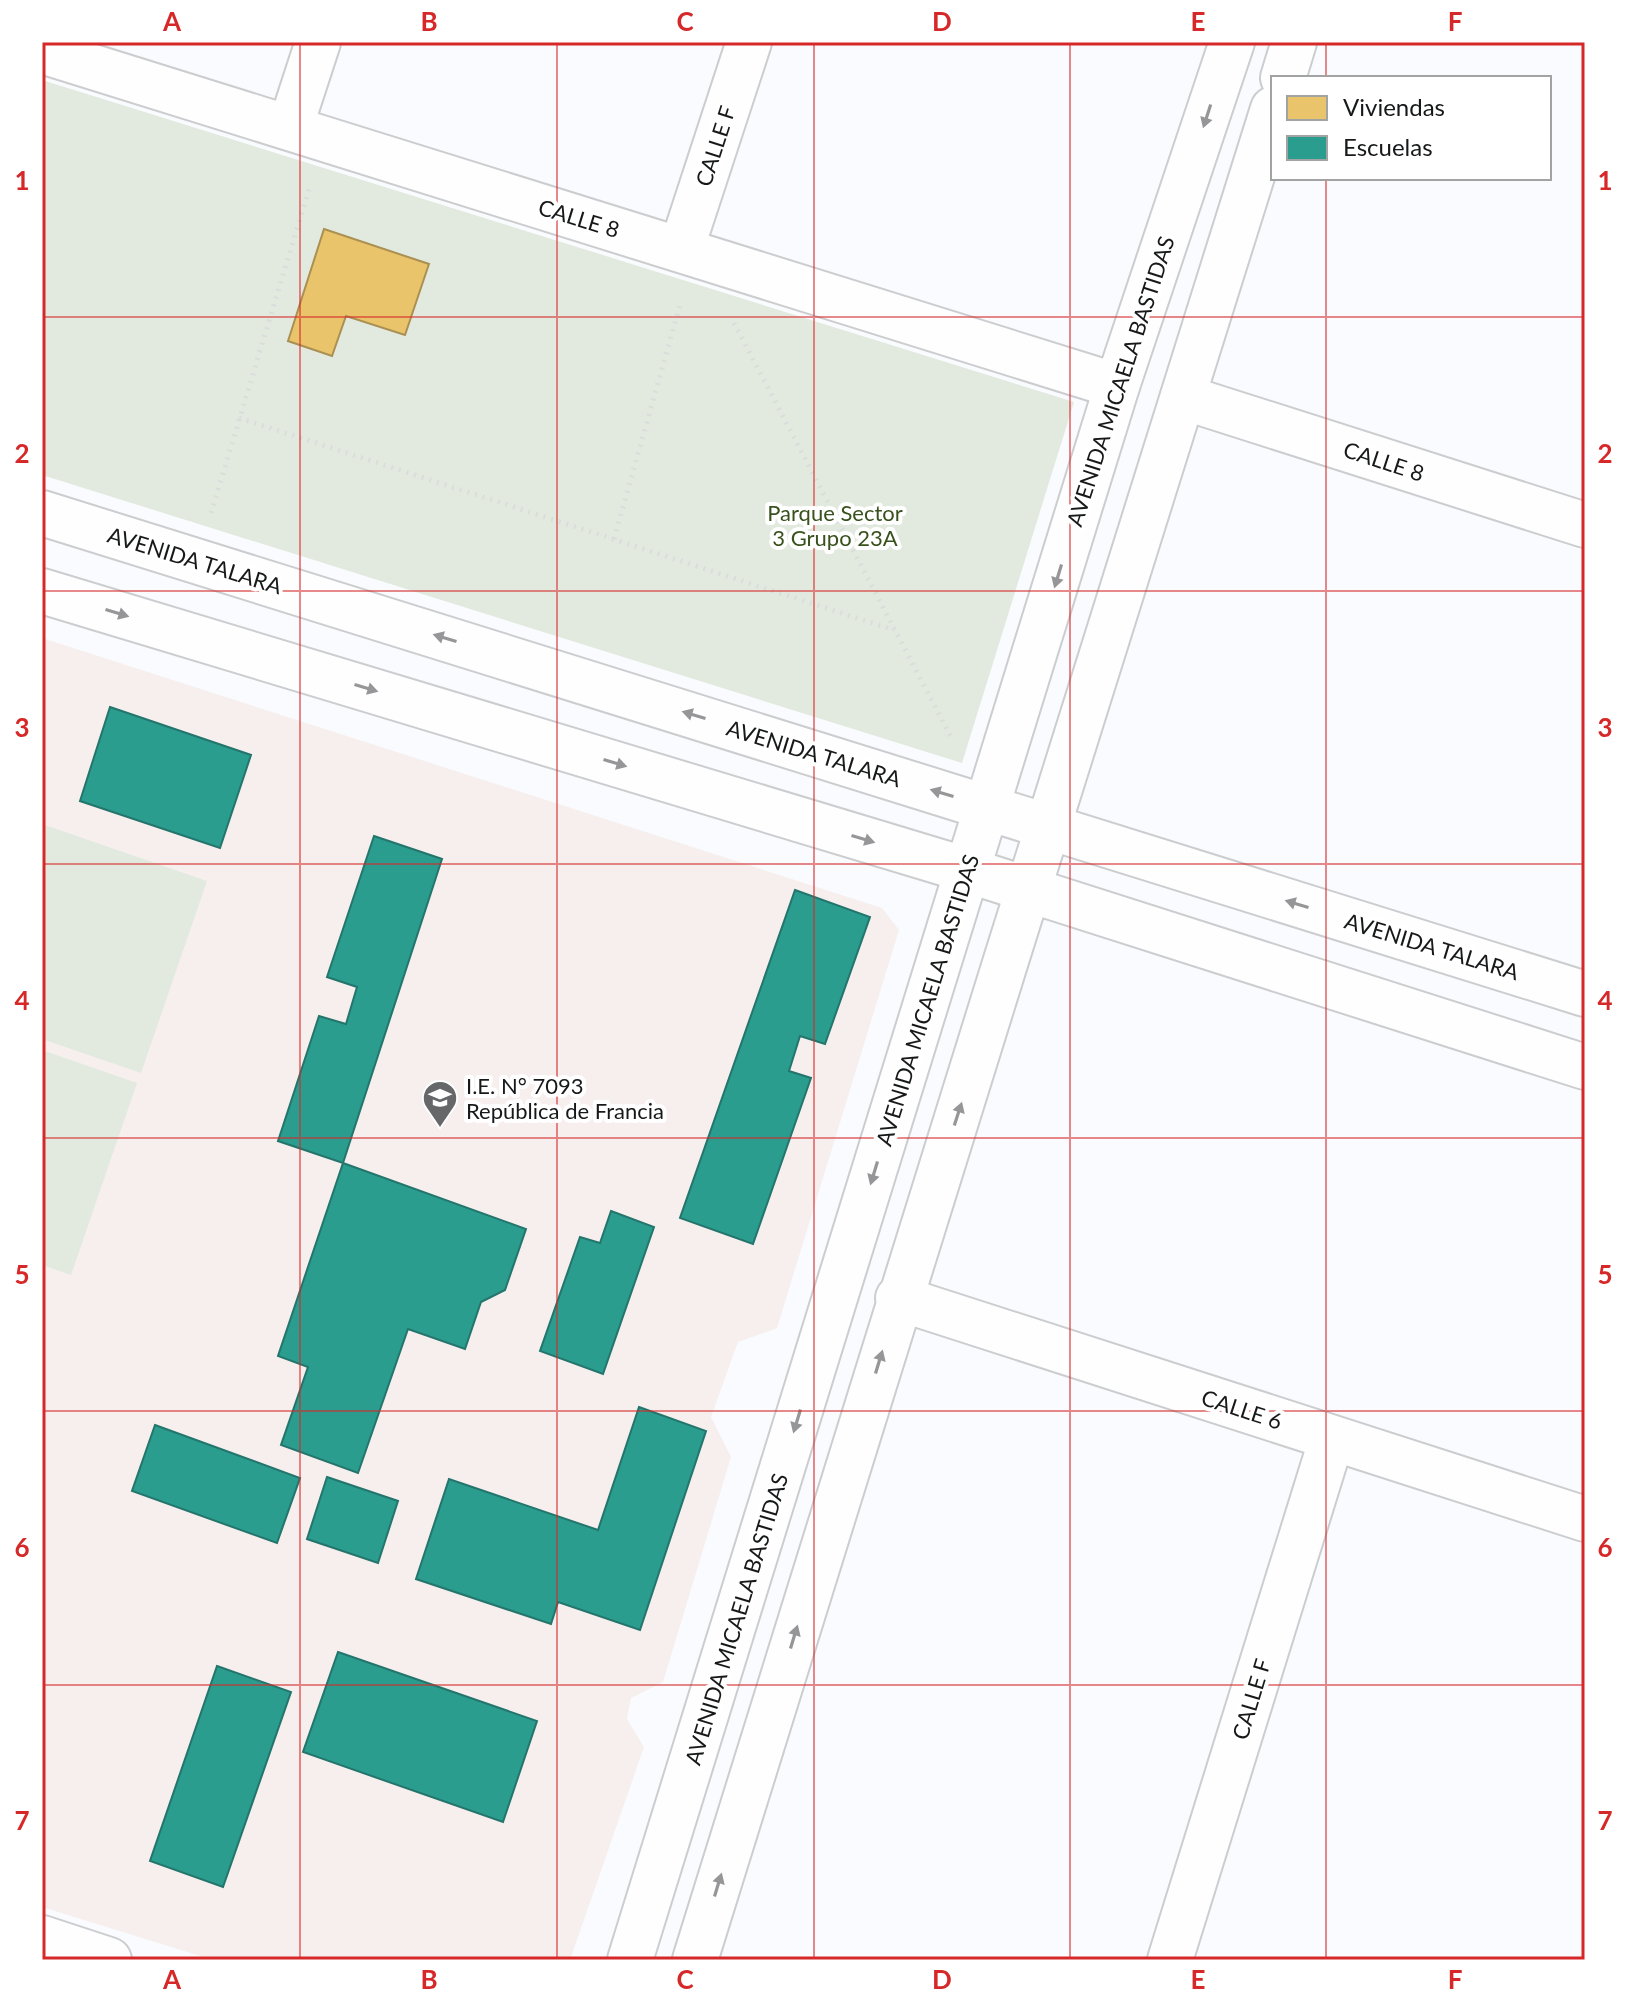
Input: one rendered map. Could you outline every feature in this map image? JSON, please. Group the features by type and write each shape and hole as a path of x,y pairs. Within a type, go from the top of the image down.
{"street":[{"path":"307,133 318,42"},
{"name":"CALLE F","path":"688,252 749,42"},
{"name":"AVENIDA MICAELA BASTIDAS","path":"630,1960 1117,386 1232,42"},
{"path":"1284,76 1294,42"},
{"name":"CALLE 8","path":"42,51 1117,386"},
{"path":"695,1960 898,1298 1030,890 1271,115"},
{"name":"CALLE 8","path":"1183,397 1585,525"},
{"name":"AVENIDA TALARA","path":"42,513 1585,994"},
{"path":"42,591 967,870 1585,1067"},
{"name":"CALLE 6","path":"898,1298 1585,1519"},
{"name":"CALLE F","path":"1170,1960 1332,1438"},
{"path":"42,1938 109,1960"}],"path":[{"path":"196,561 239,418 307,133"},
{"path":"614,539 688,252"},
{"path":"732,318 958,750"},
{"path":"239,418 894,630"}],"shaded area":[{"name":"I.E. N° 7093 República de Francia","path":"42,638 882,908 899,930 777,1328 738,1342 711,1417 731,1457 663,1682 631,1698 627,1719 644,1747 570,1960 213,1960 42,1907"}],"green space":[{"name":"Parque Sector 3 Grupo 23A","path":"42,80 1074,402 962,763 42,475"},
{"path":"42,824 207,881 141,1073 42,1039"},
{"path":"42,1050 137,1083 71,1275 42,1265"}],"building: Viviendas":[{"path":"324,229 429,264 405,335 346,316 332,356 288,341"}],"building: Escuelas":[{"path":"110,707 251,755 220,848 80,801"},
{"path":"374,836 442,859 343,1163 278,1141 319,1016 346,1024 357,987 327,977"},
{"path":"795,890 870,917 825,1044 800,1036 789,1071 811,1078 753,1244 680,1218"},
{"path":"343,1163 526,1229 505,1290 481,1302 465,1349 408,1329 358,1473 281,1445 308,1367 278,1356"},
{"path":"611,1211 654,1227 603,1374 540,1351 580,1237 600,1243"},
{"path":"639,1407 706,1431 640,1630 558,1602 551,1624 416,1579 449,1479 598,1530"},
{"path":"155,1425 300,1478 277,1543 132,1491"},
{"path":"327,1477 398,1501 378,1563 307,1539"},
{"path":"338,1652 537,1721 503,1822 303,1752"},
{"path":"217,1666 291,1692 223,1887 150,1861"}],"place":[{"name":"I.E. N° 7093 República de Francia","path":"440,1129"}]}
